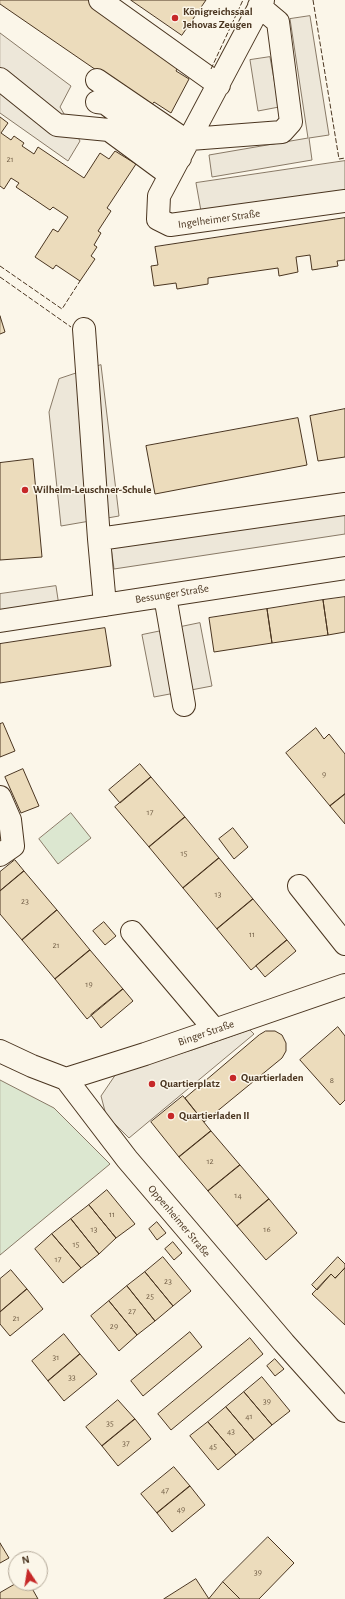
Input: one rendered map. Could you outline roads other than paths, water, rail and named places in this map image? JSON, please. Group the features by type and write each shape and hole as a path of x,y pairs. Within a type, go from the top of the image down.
{"street":[{"path":"100,0 219,85"},
{"name":"Ingelheimer Straße","path":"182,154 282,132 291,122 278,22 261,3 160,196 158,219 170,225 345,201"},
{"path":"0,79 57,124 109,130 182,154"},
{"path":"97,80 182,154"},
{"path":"96,102 105,103 182,154"},
{"path":"84,329 99,539 106,605"},
{"path":"99,539 345,504"},
{"name":"Bessunger Straße","path":"0,621 345,568"},
{"path":"165,596 184,705"},
{"path":"0,797 10,820 13,846 0,856"},
{"path":"299,886 345,944"},
{"path":"132,932 214,1030"},
{"name":"Binger Straße","path":"66,1079 345,985"},
{"path":"0,1051 32,1066 66,1079"},
{"name":"Oppenheimer Straße","path":"66,1079 132,1166 345,1411"}],"place":[{"name":"Königreichssaal Jehovas Zeugen","path":"175,18"},
{"name":"Wilhelm-Leuschner-Schule","path":"25,490"},
{"name":"Quartierladen","path":"233,1078"},
{"name":"Quartierplatz","path":"152,1084"},
{"name":"Quartierladen II","path":"171,1116"}]}
